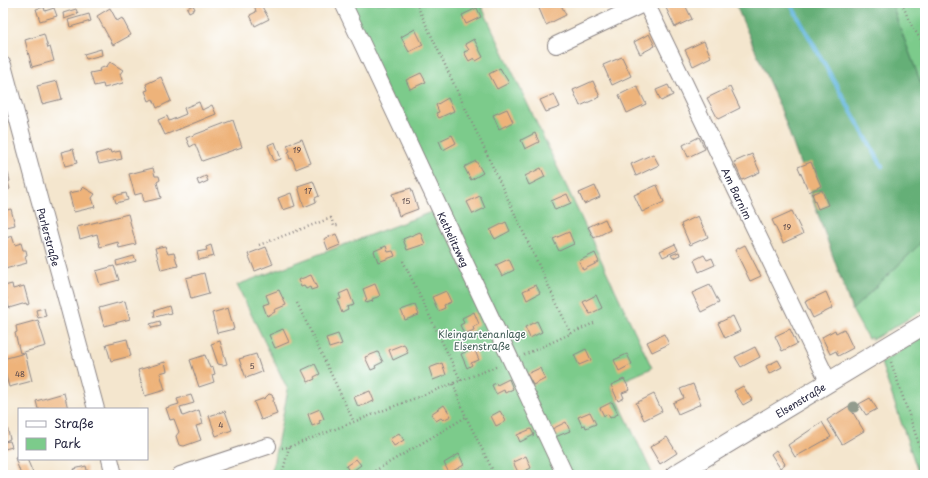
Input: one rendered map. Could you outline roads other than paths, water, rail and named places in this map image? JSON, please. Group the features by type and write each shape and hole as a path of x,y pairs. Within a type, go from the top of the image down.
{"street":[{"name":"Kethelitzweg","path":"343,3 565,475"},
{"name":"Am Barnim","path":"556,45 646,3 829,383"},
{"name":"Parlerstraße","path":"3,65 96,408"},
{"name":"Elsenstraße","path":"675,475 925,324"},
{"path":"180,475 268,446"},
{"path":"110,460 114,475"}],"waterway":[{"path":"790,3 882,166"}],"park label":[{"name":"Kleingartenanlage Elsenstraße","path":"482,338"}]}
